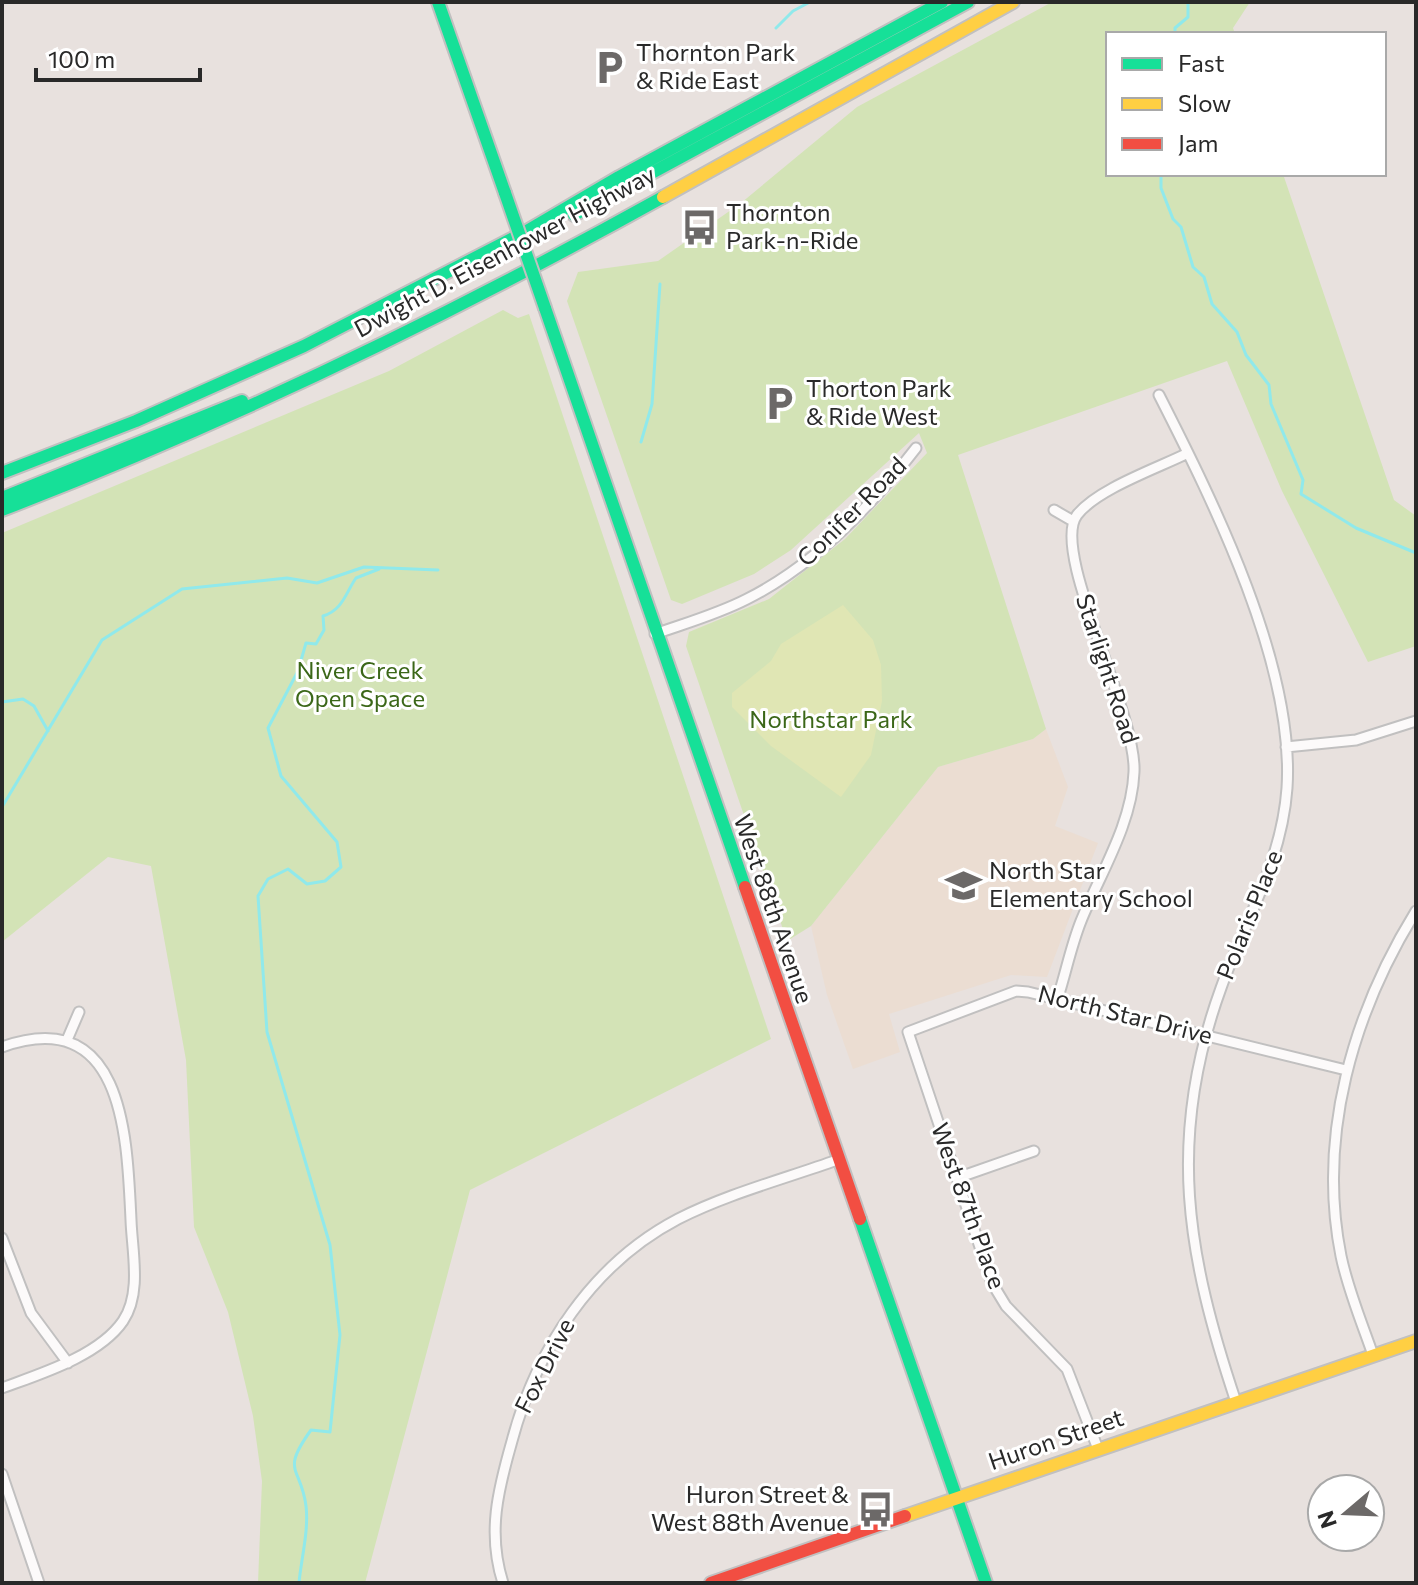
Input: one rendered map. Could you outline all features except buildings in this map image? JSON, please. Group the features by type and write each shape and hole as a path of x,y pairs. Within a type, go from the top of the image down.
{"main road":[{"name":"West 88th Avenue","path":"438,2 986,1583"},
{"name":"Dwight D. Eisenhower Highway","path":"2,473 136,421 242,375 527,231 619,177 942,2"},
{"path":"527,231 567,219 594,205 968,2"},
{"name":"Dwight D. Eisenhower Highway","path":"2,510 179,442 308,380 497,284 1013,2"},
{"path":"2,498 136,447 267,389 308,380"},
{"name":"Huron Street","path":"711,1583 1416,1341"}],"street":[{"name":"Polaris Place","path":"1159,395 1220,520 1267,652 1280,701 1286,747 1287,787 1279,843 1206,1034 1190,1129 1191,1230 1208,1317 1236,1402"},
{"name":"Conifer Road","path":"655,634 735,605 789,573 835,535 916,448"},
{"path":"1054,510 1073,521 1096,499 1188,453"},
{"name":"Starlight Road","path":"1058,997 1075,936 1119,832 1134,775 1132,734 1073,560 1069,540 1073,521"},
{"path":"1286,747 1356,740 1416,721"},
{"path":"1373,1355 1349,1287 1337,1230 1333,1155 1346,1070 1392,952 1416,911"},
{"name":"North Star Drive","path":"908,1032 1016,991 1058,997 1346,1070"},
{"path":"67,1040 79,1012"},
{"name":"West 87th Place","path":"908,1032 992,1283 1006,1306 1067,1369 1098,1449"},
{"path":"2,1047 43,1036 67,1040 96,1061 113,1090 128,1149 133,1274 132,1303 124,1320 68,1363 2,1388"},
{"path":"957,1178 1034,1151"},
{"name":"Fox Drive","path":"503,1583 493,1533 496,1503 514,1432 540,1364 579,1302 612,1267 678,1220 837,1160"},
{"path":"2,1238 31,1313 68,1363"},
{"path":"2,1474 39,1583"}],"shaded area":[{"name":"North Star Elementary School","path":"1046,729 1068,787 1055,826 1098,843 1047,977 1011,975 889,1014 900,1052 853,1069 827,995 811,926 938,767 1033,739"}],"green space":[{"name":"Northstar Park","path":"1052,2 1250,2 1233,28 1234,32 1106,32 1106,176 1284,176 1394,500 1416,516 1416,646 1368,662 1282,491 1227,361 958,455 1046,729 1033,739 938,767 811,926 787,941 686,646 689,632 769,599 845,539 927,453 919,433 791,550 754,574 682,604 671,600 567,301 578,272 658,261 741,203 857,107"},
{"name":"Niver Creek Open Space","path":"503,310 518,318 529,314 771,1039 470,1190 365,1583 258,1583 262,1481 253,1416 228,1312 194,1227 186,1060 151,866 108,857 2,942 2,533 389,371"},
{"name":"Northstar Park","path":"843,605 873,640 881,665 882,701 871,755 841,797 771,746 732,707 732,693 771,661 781,644"}],"waterway":[{"path":"776,28 793,11 810,2"},
{"path":"1175,32 1175,28 1188,17 1188,2"},
{"path":"1161,176 1161,188 1173,219 1181,227 1193,267 1204,277 1212,304 1237,332 1246,355 1269,385 1271,404 1303,480 1301,494 1356,528 1416,553"},
{"path":"641,442 652,404 660,284"},
{"path":"2,807 102,640 182,589 287,578 317,583 364,567 438,570"},
{"path":"299,1583 307,1515 294,1462 311,1430 330,1432 340,1335 330,1245 267,1032 258,896 268,879 288,869 307,884 325,881 341,867 337,842 281,776 268,728 298,671 306,643 316,644 324,630 323,616 340,605 356,578 379,569"},
{"path":"2,702 23,699 34,706 48,731"}],"traffic: fast":[{"path":"438,2 505,193"},
{"path":"2,473 136,421 304,346 527,231 619,177 942,2"},
{"path":"574,215 968,2"},
{"path":"505,193 545,308"},
{"path":"2,510 171,441 338,365 502,284 663,197"},
{"path":"545,308 745,887"},
{"path":"2,498 242,401"},
{"path":"860,1219 986,1583"}],"traffic: slow":[{"path":"663,197 1013,2"},
{"path":"905,1516 1416,1341"}],"traffic: jam":[{"path":"745,887 860,1219"},
{"path":"711,1583 905,1516"}],"place":[{"name":"Thornton Park & Ride East","path":"610,67"},
{"name":"Thornton Park-n-Ride","path":"700,227"},
{"name":"Thorton Park & Ride West","path":"780,403"},
{"name":"North Star Elementary School","path":"963,885"},
{"name":"Huron Street & West 88th Avenue","path":"875,1509"}]}
